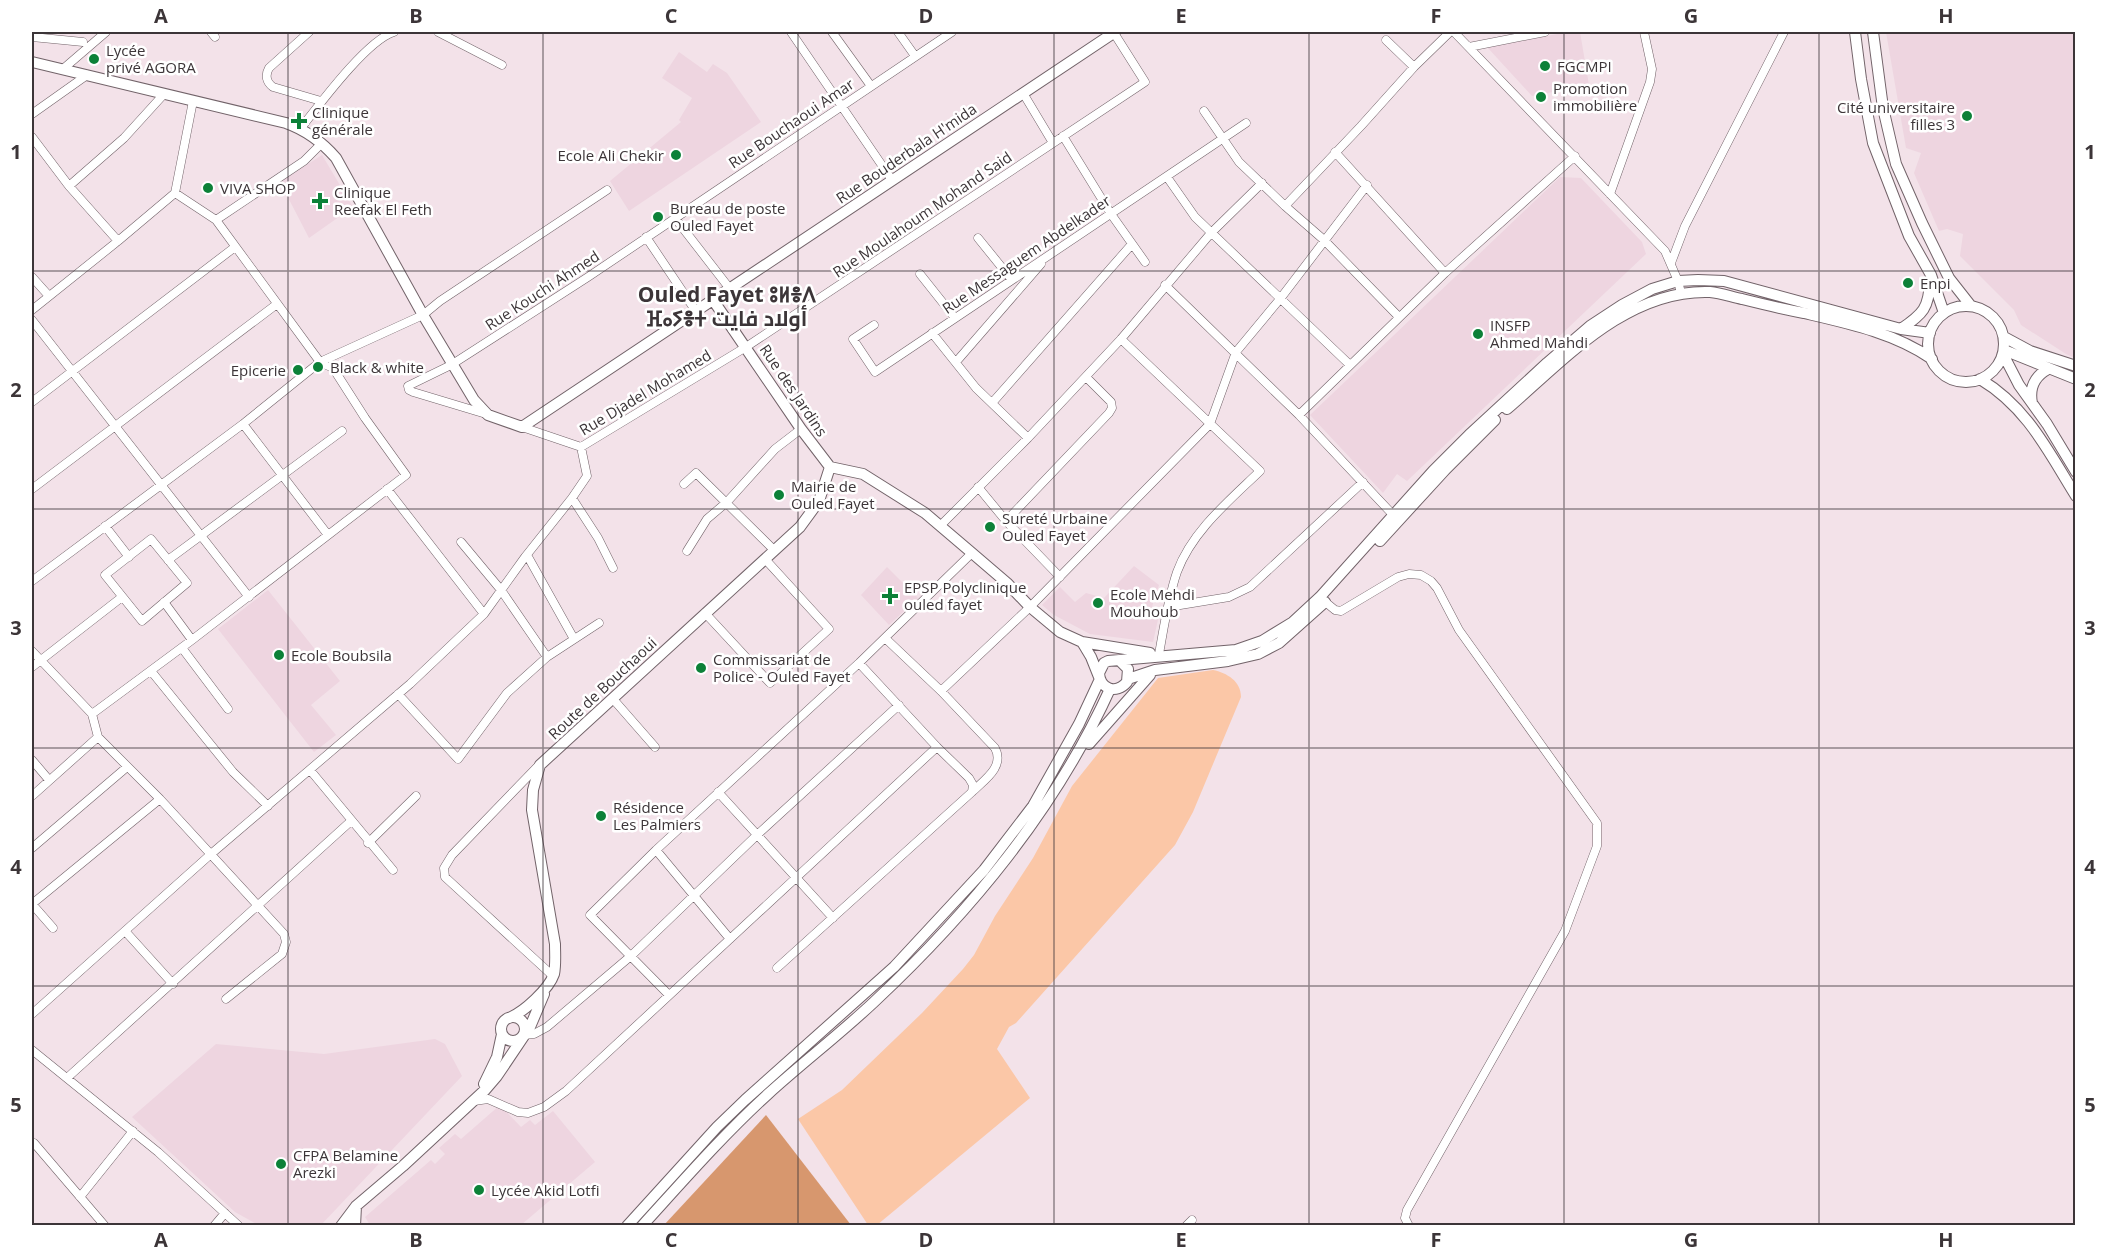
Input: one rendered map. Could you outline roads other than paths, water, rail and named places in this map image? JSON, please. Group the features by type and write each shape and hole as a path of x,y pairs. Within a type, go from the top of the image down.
{"main road":[{"name":"Rue Bouderbala H'mida","path":"522,427 1114,32"},
{"path":"1855,32 1873,143 1909,236 1931,274 1944,313"},
{"path":"1873,32 1883,108 1896,164 1949,278 1971,306"},
{"path":"32,62 300,128 322,143 336,158 451,365 474,400 488,415 522,427"},
{"path":"1901,329 1924,311 1928,302 1931,274"},
{"path":"1082,642 1091,657 1099,679 1105,687 1110,689 1120,688 1128,679 1155,670 1228,661 1258,654 1279,643 1322,600 1469,435 1590,326 1622,305 1652,290 1678,281 1724,281 1901,329 1930,333"},
{"path":"1396,518 1499,417 1575,350 1622,316 1647,303 1681,293 1712,292 1897,339 1932,358"},
{"name":"Rue des Jardins","path":"713,300 801,429 830,467"},
{"path":"1971,306 1992,316 1998,322 2004,337 2003,352 1997,366 1980,379 1964,381 1948,377 1936,366 1929,350 1930,333 1935,322 1944,313 1956,307 1971,306"},
{"path":"2004,337 2030,351 2076,366"},
{"path":"2003,352 2076,379"},
{"path":"2003,352 2019,385 2076,472"},
{"path":"2032,403 2033,383 2042,372 2048,369"},
{"path":"1980,379 2002,393 2025,416 2076,496"},
{"path":"830,467 863,474 925,513 1007,583 1030,608 1060,632 1120,661 1128,669 1128,679"},
{"name":"Route de Bouchaoui","path":"540,765 800,527 819,501 830,467"},
{"path":"627,1226 717,1127 894,967 984,870 1033,806 1079,724 1104,663 1236,650 1262,641 1293,622 1322,600"},
{"path":"1082,642 1136,652 1181,654"},
{"path":"1067,773 1105,724 1155,670"},
{"path":"642,1226 726,1135 767,1095 873,1003 932,944 1005,862 1029,831 1067,773 1110,689"},
{"path":"502,1034 512,1041 520,1039 530,1027 550,981 555,944 532,810 533,790 540,765"},
{"path":"471,1101 492,1070 502,1026 509,1018 519,1014 550,981"},
{"path":"335,1226 347,1223 356,1206 403,1166 497,1076 523,1035 524,1028 521,1021 509,1018"}],"street":[{"path":"32,32 32,37 82,42"},
{"path":"63,69 106,32"},
{"path":"309,32 269,68 266,76 273,87 321,101"},
{"path":"300,128 349,70 389,32"},
{"path":"438,32 502,65"},
{"path":"791,32 892,180"},
{"path":"832,32 871,87"},
{"path":"898,32 915,56"},
{"name":"Rue Bouchaoui Amar","path":"646,237 952,32"},
{"name":"Rue Moulahoum Mohand Said","path":"746,347 1145,82 1114,32"},
{"path":"1285,206 1414,67 1452,32 1665,251 1681,293"},
{"path":"1469,47 1545,32"},
{"path":"1610,194 1650,82 1652,69 1644,32"},
{"path":"1671,263 1685,226 1784,32"},
{"path":"1386,40 1414,67"},
{"path":"32,114 87,75"},
{"path":"1023,93 1053,143"},
{"path":"69,186 124,138 164,94"},
{"path":"32,310 118,242 175,193 193,101"},
{"path":"1204,111 1239,162 1324,240 1399,317"},
{"name":"Rue Messaguem Abdelkader","path":"874,325 853,339 875,372 1246,123"},
{"path":"1063,136 1111,214 1145,262"},
{"path":"32,138 69,186 118,242"},
{"path":"216,220 304,161 322,143"},
{"path":"1335,152 1445,273"},
{"path":"1299,415 1445,273 1575,156"},
{"path":"1167,177 1195,217 1350,365"},
{"path":"940,526 1086,377 1211,233 1262,183"},
{"path":"941,692 1030,608 1210,424 1236,352 1367,185"},
{"path":"32,581 243,424 320,362 423,315 440,301 607,190"},
{"path":"92,714 406,476 333,368 320,362 216,220 175,193"},
{"path":"675,218 729,289"},
{"path":"646,237 695,310"},
{"name":"Rue Kouchi Ahmed","path":"488,415 409,390 408,386 451,365 646,237"},
{"path":"978,238 1012,280"},
{"path":"992,403 1132,244"},
{"path":"32,402 235,248"},
{"path":"956,362 1048,256"},
{"path":"920,274 955,318"},
{"path":"32,277 49,296"},
{"path":"1165,285 1299,415 1396,518"},
{"path":"32,489 277,304"},
{"path":"32,320 249,597"},
{"path":"932,333 976,388 1028,438"},
{"path":"1121,339 1260,471 1220,510 1193,542 1178,570 1159,654"},
{"name":"Rue Djadel Mohamed","path":"522,427 581,447 746,347"},
{"path":"1006,521 1112,408 1111,402 1086,377"},
{"path":"243,424 280,476 328,535"},
{"path":"687,551 707,519 727,502 775,449 801,429"},
{"path":"168,560 342,431"},
{"path":"32,1014 211,854 398,694 484,614 572,498 586,476 581,447"},
{"path":"684,484 696,473 774,550"},
{"path":"1168,608 1229,597 1250,587 1363,482"},
{"path":"978,487 1006,521 1060,577"},
{"path":"387,489 484,614"},
{"path":"572,498 613,568"},
{"path":"105,526 129,557"},
{"path":"151,539 168,560 187,583 141,621 105,575 151,539"},
{"path":"461,542 501,591 547,657"},
{"path":"669,995 590,915 718,792 860,663 972,553"},
{"path":"527,555 574,639"},
{"path":"705,613 770,683 829,629 765,559"},
{"path":"1322,600 1335,610 1341,611 1398,577 1409,574 1421,575 1431,581 1459,630 1597,823 1597,846 1565,931 1407,1210 1405,1218 1408,1225"},
{"path":"32,667 122,597"},
{"path":"164,602 192,640"},
{"path":"398,694 458,759 507,693 547,657 599,623"},
{"path":"777,968 972,792 995,769 999,760 995,748 885,638"},
{"path":"182,648 228,709"},
{"path":"32,651 92,714 98,737 160,799 284,934 286,947 282,954 226,999"},
{"path":"860,663 937,747 969,778 973,785 972,792"},
{"path":"151,671 233,772 268,806"},
{"path":"613,699 655,747"},
{"path":"523,1035 534,1034 547,1027 632,955 757,835 899,705"},
{"path":"32,796 98,737"},
{"path":"471,1101 488,1099 518,1112 528,1113 544,1107 566,1091 937,747"},
{"path":"32,760 49,780"},
{"path":"540,765 459,848 444,868 446,877 550,981"},
{"path":"32,848 127,767"},
{"path":"310,770 368,843 393,870"},
{"path":"718,792 833,918"},
{"path":"368,843 416,796"},
{"path":"53,928 32,904 160,799"},
{"path":"68,1078 351,821"},
{"path":"656,850 730,939"},
{"path":"125,931 173,984"},
{"path":"32,1050 133,1131 239,1226"},
{"path":"80,1197 133,1131"},
{"path":"34,1143 105,1226"},
{"path":"214,1226 225,1213"}],"place":[{"name":"Lycée privé AGORA","path":"94,59"},
{"name":"FGCMPI","path":"1545,66"},
{"name":"Promotion immobilière","path":"1541,97"},
{"name":"Cité universitaire filles 3","path":"1967,116"},
{"name":"Clinique générale","path":"299,121"},
{"name":"Ecole Ali Chekir","path":"676,155"},
{"name":"VIVA SHOP","path":"208,188"},
{"name":"Clinique Reefak El Feth","path":"320,201"},
{"name":"Bureau de poste Ouled Fayet","path":"658,217"},
{"name":"Enpi","path":"1908,283"},
{"name":"INSFP Ahmed Mahdi","path":"1478,334"},
{"name":"Black & white","path":"318,367"},
{"name":"Epicerie","path":"298,370"},
{"name":"Mairie de Ouled Fayet","path":"779,495"},
{"name":"Sureté Urbaine Ouled Fayet","path":"990,527"},
{"name":"EPSP Polyclinique ouled fayet","path":"890,596"},
{"name":"Ecole Mehdi Mouhoub","path":"1098,603"},
{"name":"Ecole Boubsila","path":"279,655"},
{"name":"Commissariat de Police - Ouled Fayet","path":"701,668"},
{"name":"Résidence Les Palmiers","path":"601,816"},
{"name":"CFPA Belamine Arezki","path":"281,1164"},
{"name":"Lycée Akid Lotfi","path":"479,1190"}],"district":[{"name":"Ouled Fayet ⵓⵍⴻⴷ ⴼⴰⵢⴻⵜ أولاد فايت","path":"727,306"}]}
